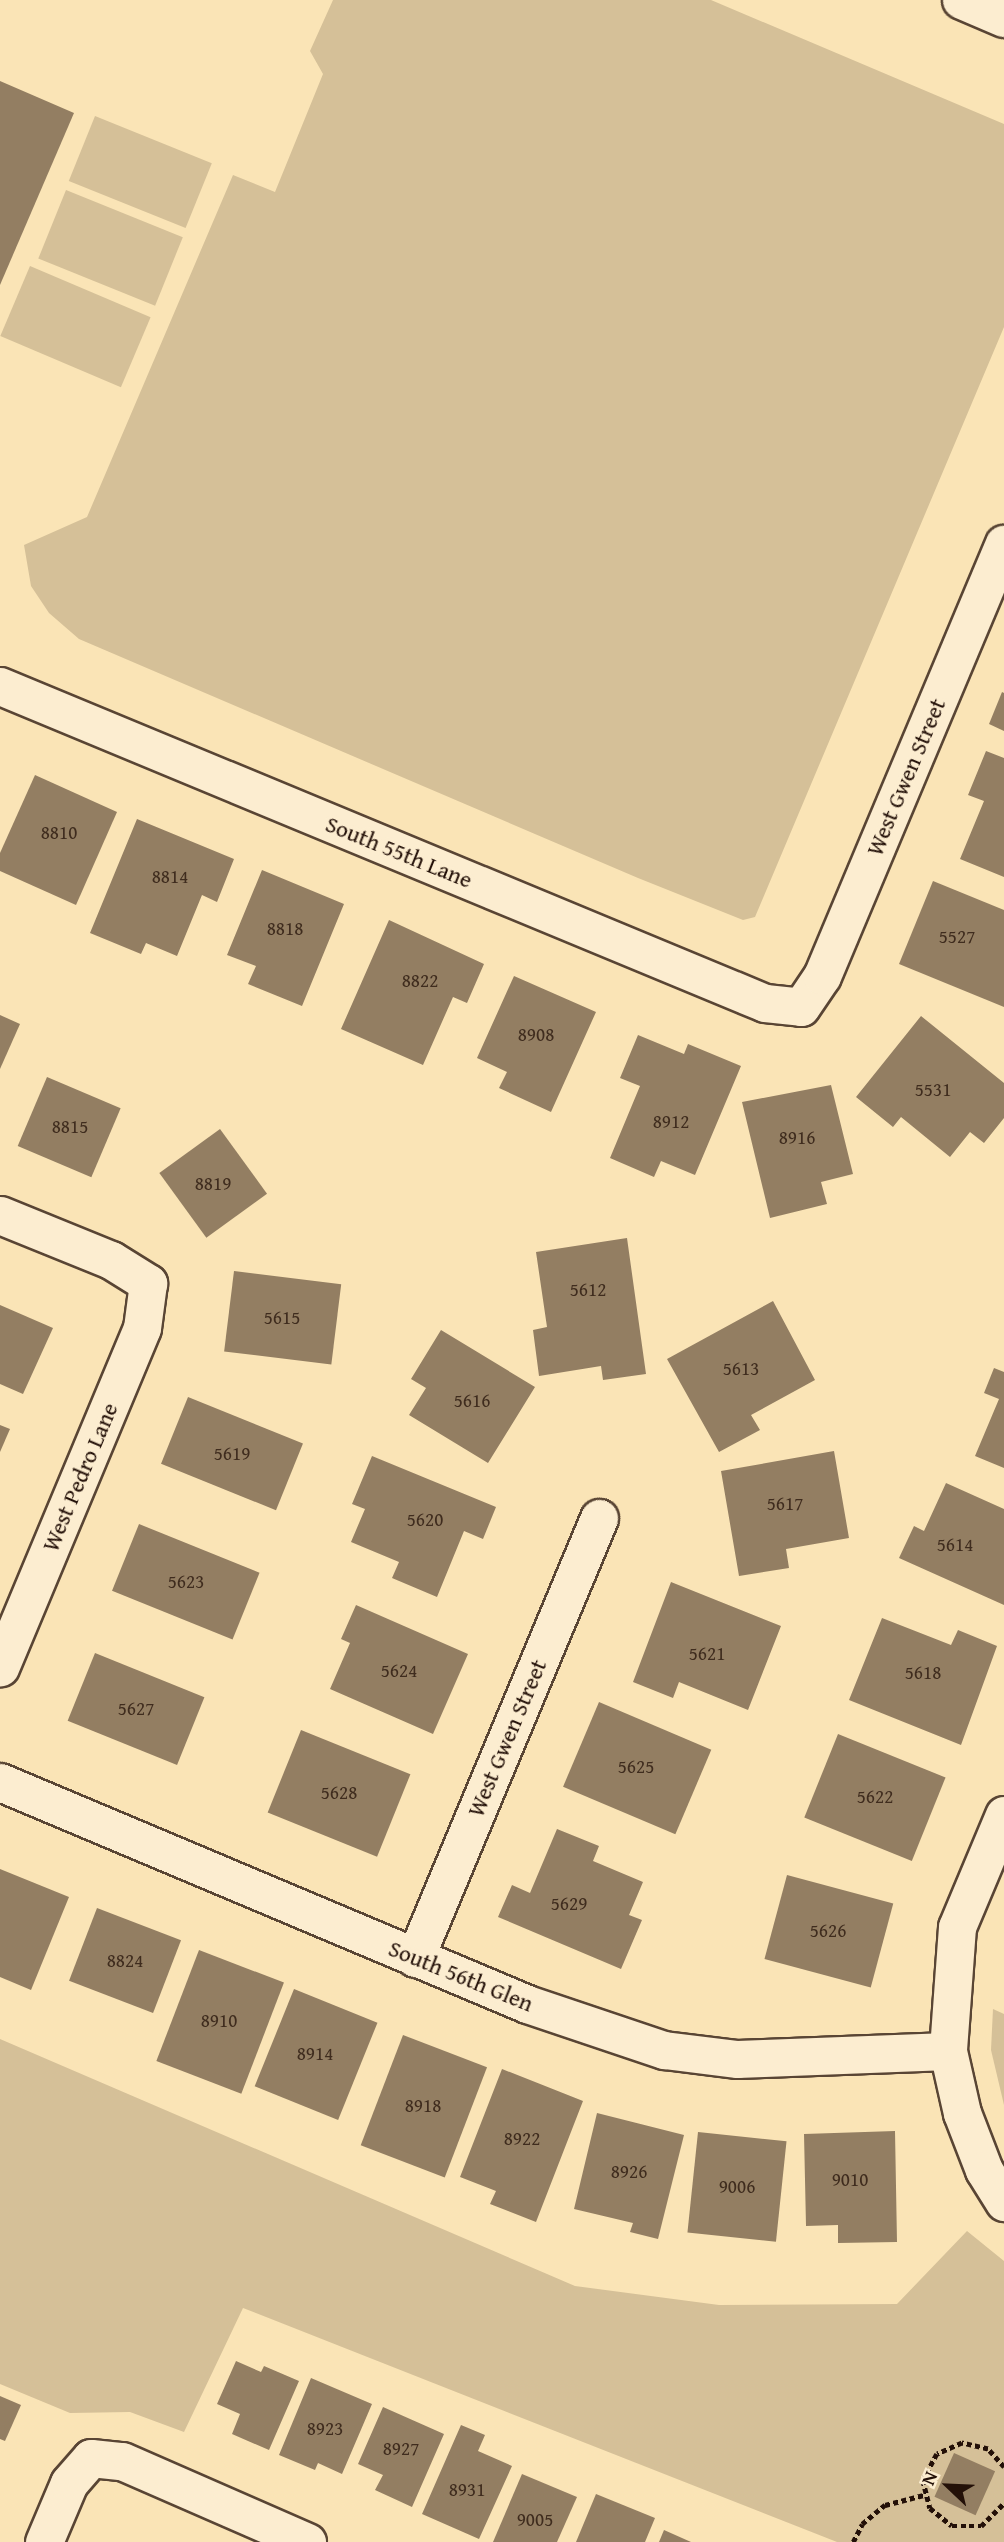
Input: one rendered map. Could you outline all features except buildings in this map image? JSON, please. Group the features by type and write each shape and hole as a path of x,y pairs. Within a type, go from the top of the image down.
{"street":[{"path":"962,0 1004,18"},
{"name":"West Gwen Street","path":"801,1007 822,976 1004,544"},
{"name":"South 55th Lane","path":"0,686 765,1003 801,1007"},
{"name":"West Pedro Lane","path":"0,1215 111,1260 148,1283 142,1328 0,1668"},
{"name":"West Gwen Street","path":"415,1958 599,1518"},
{"name":"South 56th Glen","path":"0,1782 527,2004 664,2050 737,2059 948,2051"},
{"path":"1004,1815 957,1927 948,1998 948,2051 962,2113 985,2170 1004,2202"},
{"path":"44,2542 69,2483 91,2458 122,2461 307,2542"}],"path":[{"path":"1004,2467 988,2449 975,2444 948,2446 928,2466 924,2495 939,2519 966,2528 992,2519 1004,2502"},
{"path":"853,2542 862,2524 885,2505 924,2495"}],"shaded area":[{"path":"333,0 711,0 1004,124 1004,327 755,917 743,920 638,878 79,639 49,613 31,586 24,545 87,517 233,175 275,192 323,74 310,51"},
{"path":"95,116 212,163 186,228 69,181"},
{"path":"66,190 183,237 155,306 38,259"},
{"path":"30,266 151,317 121,387 0,336"},
{"path":"993,2009 1004,2014 1004,2105 991,2050"},
{"path":"0,2039 575,2286 719,2305 897,2304 967,2231 1004,2261 1004,2542 837,2542 243,2308 184,2432 130,2412 70,2413 0,2384"}]}
